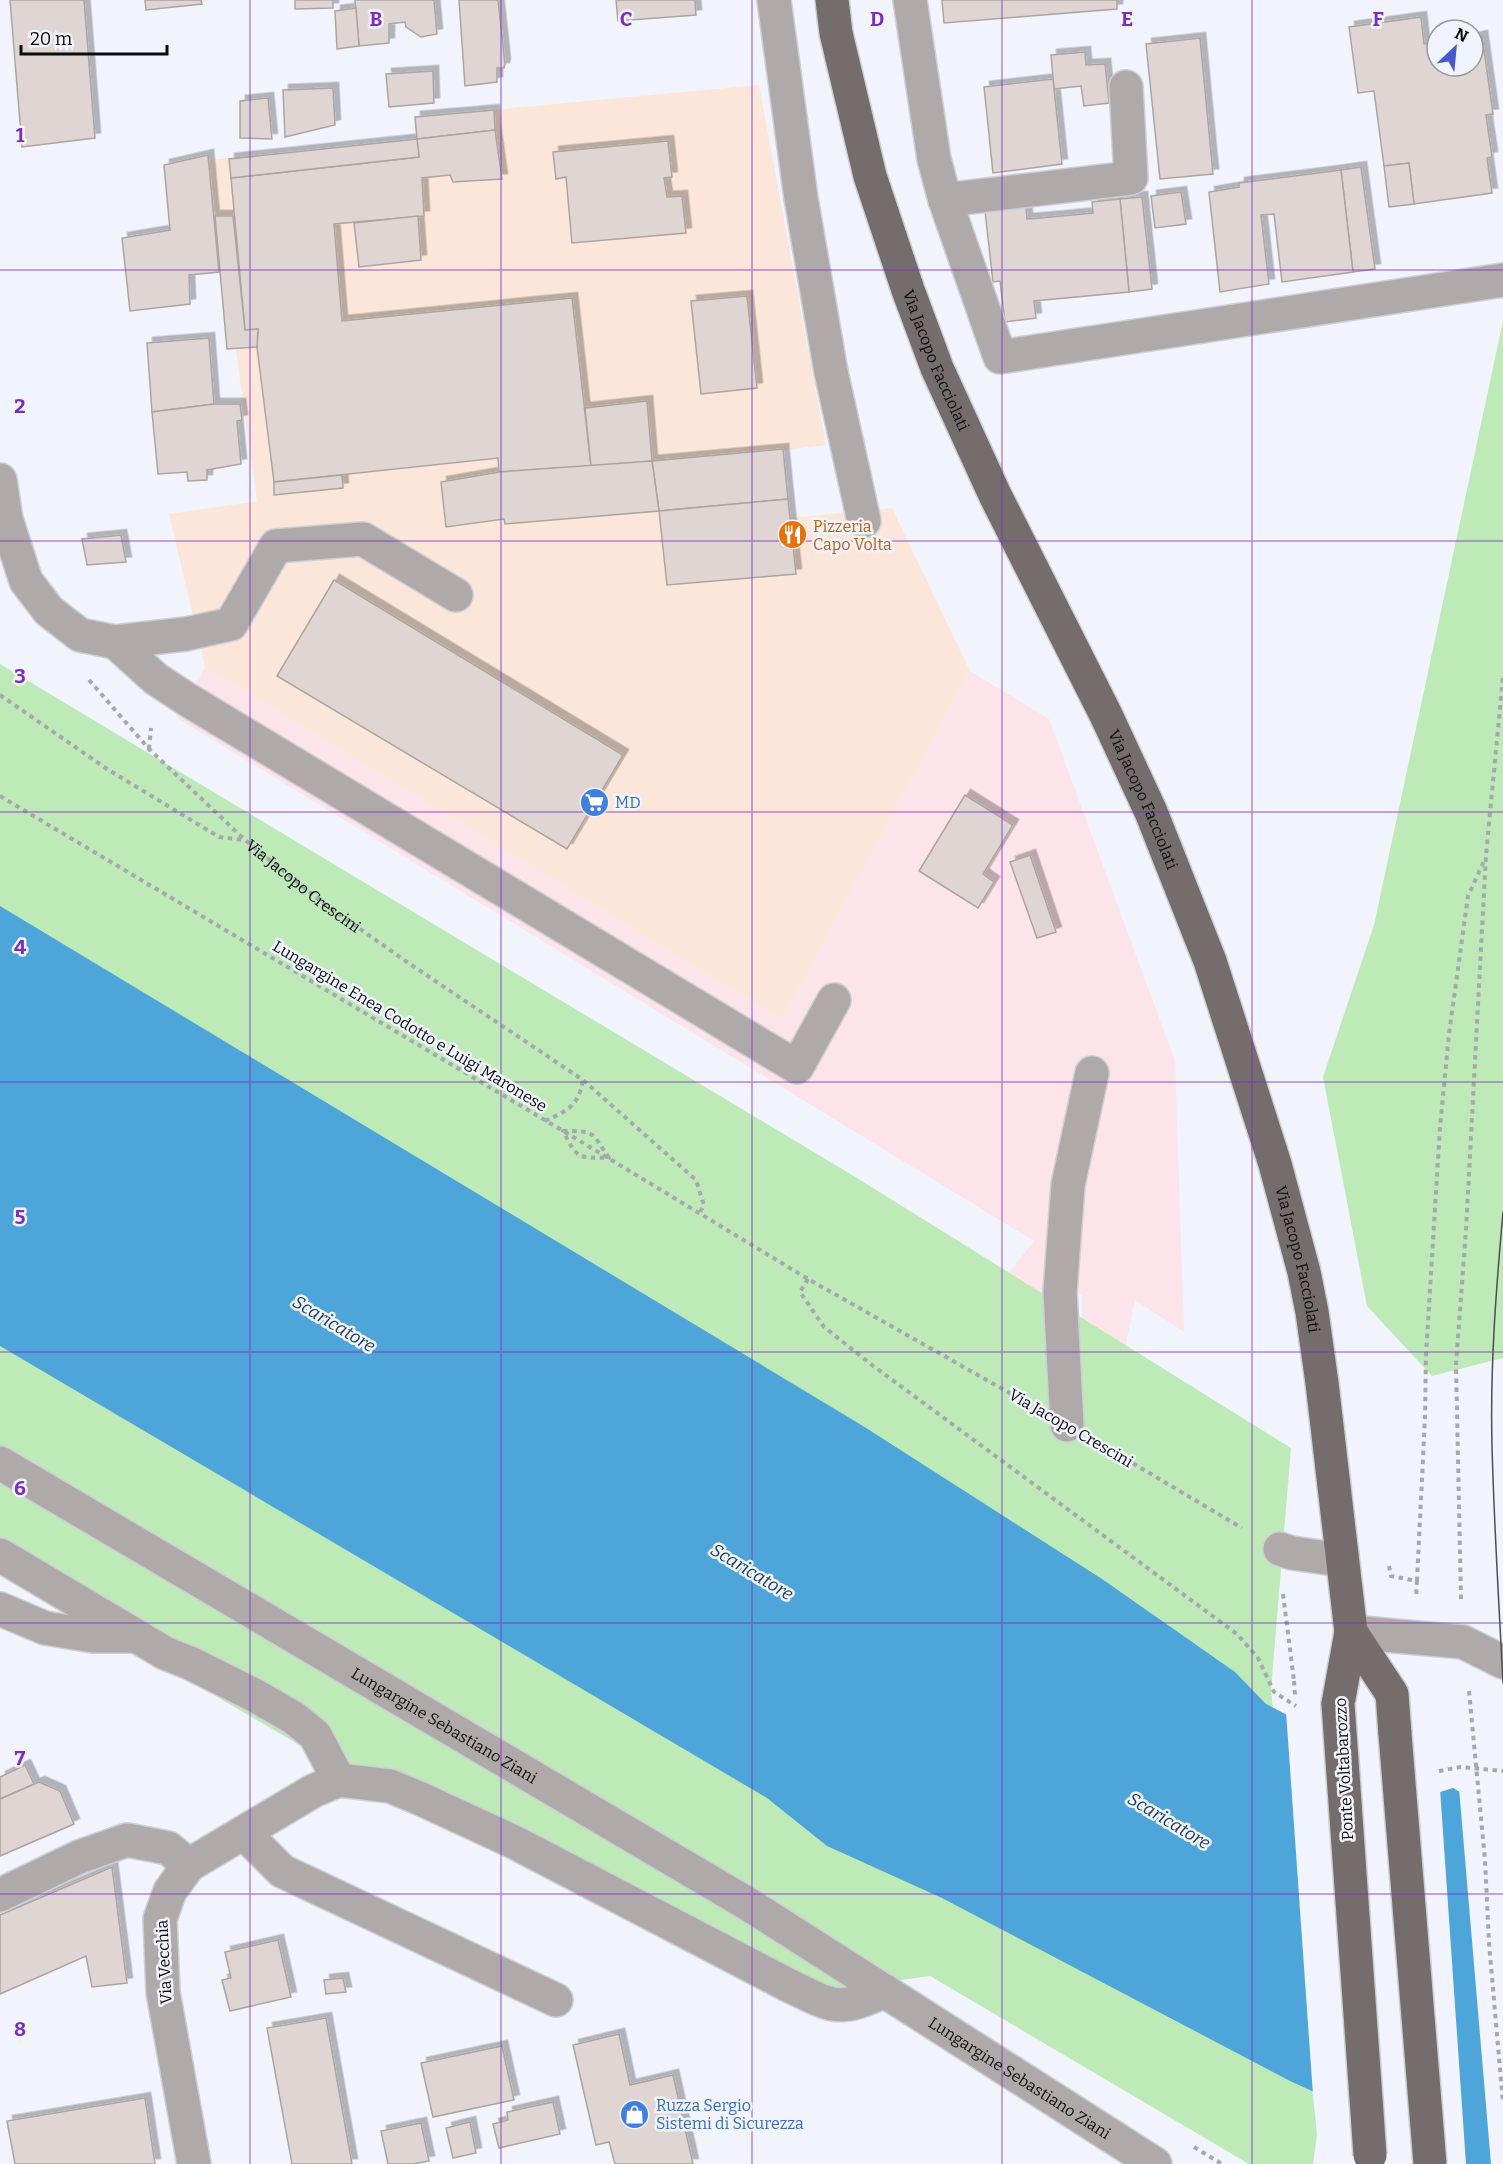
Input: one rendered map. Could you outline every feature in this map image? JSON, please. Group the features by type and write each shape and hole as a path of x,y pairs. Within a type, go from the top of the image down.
{"main road":[{"name":"Via Jacopo Facciolati","path":"832,0 836,33 870,176 937,368 995,495 1106,715 1151,812 1210,961 1275,1164 1304,1272 1312,1312 1351,1632"},
{"name":"Ponte Voltabarozzo","path":"1351,1632 1338,1704 1370,2160"},
{"path":"1351,1632 1392,1694 1430,2164"}],"street":[{"path":"774,0 801,198 831,372 864,521"},
{"path":"910,0 934,159 945,200 1000,357 1503,280"},
{"path":"945,200 1131,178 1126,87"},
{"path":"0,480 6,519 26,581 48,611 80,635 115,642 186,634 231,624 276,546 363,539 456,595"},
{"path":"115,642 156,679 188,700 797,1067 834,1000"},
{"path":"1067,1425 1060,1292 1068,1185 1092,1073"},
{"name":"Lungargine Sebastiano Ziani","path":"0,1463 738,1898 1155,2164"},
{"path":"1280,1548 1341,1560"},
{"path":"0,1555 165,1653 256,1696 294,1718 315,1735 339,1780 390,1786 419,1798 514,1842 788,1985 829,2004 839,2006 856,2004 885,1991"},
{"path":"0,1609 45,1628 93,1636 135,1636"},
{"path":"1351,1632 1463,1642 1503,1662"},
{"name":"Via Vecchia","path":"194,2164 163,1992 160,1919 170,1891 189,1864 313,1791 339,1780"},
{"path":"244,1833 282,1871 556,2000"},
{"path":"0,1895 79,1857 127,1840 168,1848 189,1864"}],"path":[{"name":"Via Jacopo Crescini","path":"80,635 89,681 149,749 245,840 323,903 583,1080 696,1180 704,1206 700,1212"},
{"path":"1461,1604 1458,1556 1456,1364 1466,1230 1486,855 1503,677"},
{"path":"0,696 107,769 219,837 245,840"},
{"name":"Lungargine Enea Codotto e Luigi Maronese","path":"0,796 700,1212 808,1279"},
{"path":"1417,1581 1426,1354 1440,1127 1449,1034 1468,896 1486,855"},
{"path":"545,1121 565,1112 575,1104 581,1094 583,1080"},
{"path":"563,1131 587,1131 592,1134 609,1158 580,1157 574,1153 563,1131"},
{"name":"Via Jacopo Crescini","path":"808,1279 1067,1425 1269,1544 1280,1548"},
{"path":"808,1279 800,1292 824,1327 872,1365 1237,1634 1258,1658 1274,1692"},
{"path":"1282,1589 1294,1681"},
{"path":"1469,1690 1485,1860 1489,1943 1503,2103"},
{"path":"1431,1772 1461,1767 1503,1771"}],"shaded area":[{"path":"759,85 826,445 783,450 789,518 892,508 970,671 782,1020 205,667 169,514 257,501 209,160 416,139 415,117"},
{"path":"205,667 782,1020 970,671 1049,719 1175,1061 1184,1332 1135,1300 1110,1422 1082,1330 1082,1295 1060,1292 1044,1314 1001,1283 1034,1241 177,718"}],"green space":[{"path":"1503,321 1503,1358 1432,1376 1367,1306 1323,1077 1374,925"},
{"path":"0,664 857,1178 1291,1448 1271,1690 1317,2134 1313,2164 1249,2164 930,1976 799,1994 391,1798 0,1571"}],"water":[{"name":"Scaricatore","path":"0,906 863,1426 1102,1579 1235,1672 1266,1704 1437,1793 1453,1788 1495,1813 1503,2164 1462,2164 1393,2128 1290,2081 942,1898 827,1846 767,1798 0,1346"}],"pier":[{"path":"1286,1711 1440,1789 1466,2164 1456,2164 1435,2151 1313,2095"},
{"path":"1459,1788 1503,1814 1503,2164 1491,2164"}],"building":[{"path":"10,0 84,0 95,138 22,147"},
{"path":"145,0 201,0 202,4 146,10"},
{"path":"295,0 333,0 333,8 295,9"},
{"path":"355,0 434,0 437,34 421,37 406,27 405,22 389,24 389,43 359,46"},
{"path":"459,0 498,0 505,64 504,68 497,68 497,82 465,86"},
{"path":"616,0 695,0 696,15 618,21"},
{"path":"942,0 1117,0 1117,9 944,23"},
{"path":"356,8 359,46 337,49 335,11"},
{"path":"1421,17 1425,44 1425,78 1485,78 1485,57 1493,114 1486,115 1492,157 1487,158 1492,193 1414,204 1409,163 1384,166 1374,91 1358,93 1349,27"},
{"path":"1200,38 1213,174 1160,179 1146,44"},
{"path":"1085,52 1086,65 1105,64 1109,103 1084,106 1081,86 1054,89 1051,55"},
{"path":"433,71 434,103 389,107 386,74"},
{"path":"1053,79 1062,164 993,173 984,87"},
{"path":"333,88 335,125 285,137 283,90"},
{"path":"268,98 272,139 240,138 240,101"},
{"path":"494,110 495,130 417,139 415,117"},
{"path":"495,130 502,179 453,182 450,175 422,178 424,216 334,224 342,321 572,298 591,466 499,472 498,458 274,482 257,347 258,329 245,330 231,178 419,157 417,139"},
{"path":"417,139 419,157 231,178 229,159"},
{"path":"668,141 672,177 664,178 667,197 682,196 686,233 572,243 566,177 556,179 553,152"},
{"path":"208,155 219,272 189,275 190,304 130,311 122,238 170,230 164,165"},
{"path":"1409,163 1414,204 1389,207 1384,166"},
{"path":"1361,167 1375,269 1353,272 1341,170"},
{"path":"1341,170 1353,272 1282,282 1274,214 1261,215 1269,284 1220,292 1209,192 1239,187 1239,183"},
{"path":"1181,192 1186,224 1155,228 1151,196"},
{"path":"1142,197 1152,289 1129,292 1120,199"},
{"path":"1120,199 1129,292 1034,301 1036,318 1005,322 1000,281 993,282 985,211 1026,207 1027,219 1040,218 1093,213 1092,202"},
{"path":"215,216 233,216 245,330 258,329 257,347 227,349"},
{"path":"418,216 421,260 359,267 354,223"},
{"path":"747,296 757,388 701,394 691,301"},
{"path":"209,338 214,404 152,412 147,343"},
{"path":"647,401 652,461 591,466 585,408"},
{"path":"214,404 240,404 242,420 237,421 241,464 207,470 207,480 188,481 187,472 158,474 152,412"},
{"path":"783,449 788,499 659,511 652,461"},
{"path":"652,461 659,511 505,524 504,519 446,527 441,482 499,472"},
{"path":"342,475 343,488 274,495 274,482"},
{"path":"788,499 796,574 667,585 659,511"},
{"path":"121,535 126,562 87,565 82,539"},
{"path":"334,580 623,755 567,849 277,676"},
{"path":"965,795 1013,825 983,874 994,882 978,908 919,871"},
{"path":"1030,855 1056,932 1037,938 1010,862"},
{"path":"25,1765 34,1784 0,1799 0,1777"},
{"path":"39,1782 60,1791 74,1824 0,1856 0,1799"},
{"path":"112,1867 127,1983 92,1987 86,1956 0,1994 0,1915"},
{"path":"278,1940 291,1997 230,2011 222,1980 231,1978 225,1952"},
{"path":"343,1978 346,1992 326,1994 324,1980"},
{"path":"326,2018 352,2164 292,2164 267,2028"},
{"name":"Ruzza Sergio Sistemi di Sicurezza","path":"619,2034 630,2085 673,2075 693,2164 615,2164 609,2142 596,2145 573,2045"},
{"path":"502,2046 514,2100 433,2117 421,2063"},
{"path":"145,2098 155,2164 15,2164 7,2121"},
{"path":"553,2102 560,2134 499,2148 493,2124 508,2120 507,2112"},
{"path":"470,2122 476,2153 453,2158 446,2128"},
{"path":"421,2123 429,2161 413,2164 388,2164 381,2131"}],"tram line":[{"path":"1503,1212 1492,1387 1494,1505 1503,1683"}],"place":[{"name":"Pizzeria Capo Volta","path":"792,535"},
{"name":"MD","path":"594,802"},
{"name":"Ruzza Sergio Sistemi di Sicurezza","path":"635,2114"}]}
